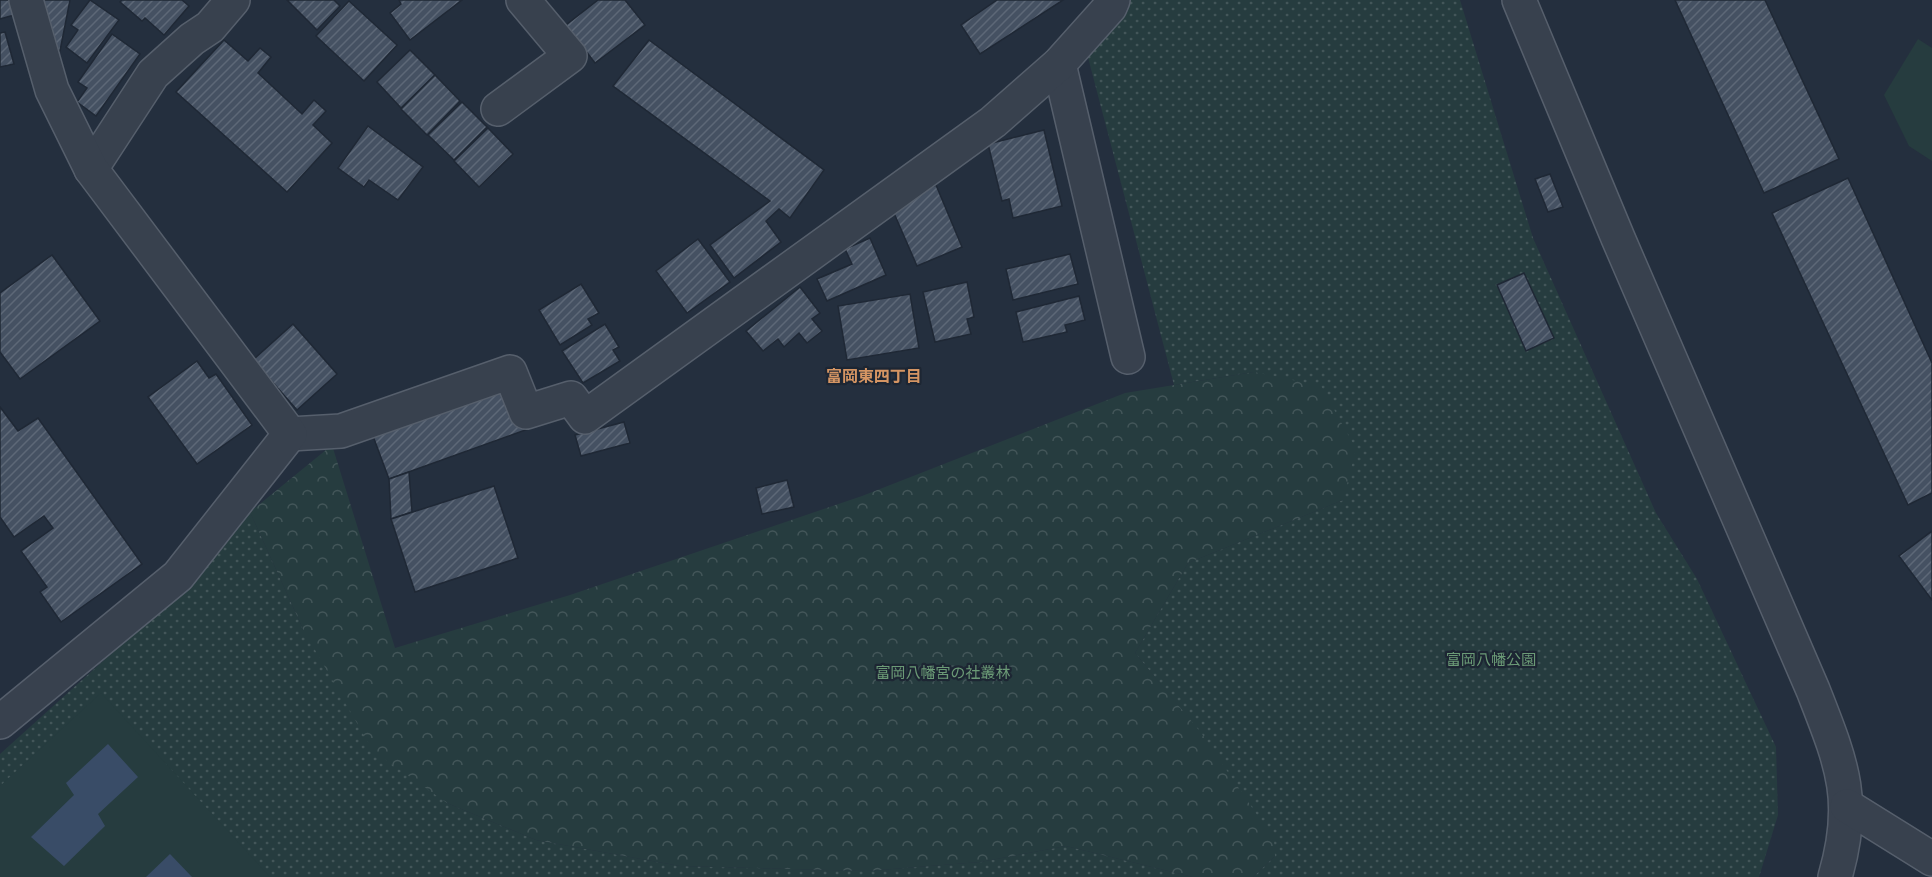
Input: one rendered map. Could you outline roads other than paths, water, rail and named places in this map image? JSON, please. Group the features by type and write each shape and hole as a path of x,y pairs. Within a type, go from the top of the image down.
{"street":[{"path":"26,0 52,90 92,169 290,434"},
{"path":"92,169 153,74 192,39 210,27 233,0"},
{"path":"498,109 570,56 523,0"},
{"path":"0,722 178,576 290,434 341,430 510,372 526,412 571,398 585,417 993,122 1059,64 1110,7 1113,0"},
{"path":"1519,0 1618,238 1813,690 1836,749 1844,779 1847,806 1843,849 1835,877"},
{"path":"1059,64 1128,357"},
{"path":"1847,806 1932,859"}],"water":[{"path":"108,744 138,777 98,814 105,826 64,866 31,837 74,795 66,783"},
{"path":"170,854 192,877 146,877"}],"district":[{"name":"富岡東四丁目","path":"874,376"}],"park label":[{"name":"富岡八幡公園","path":"1491,659"},
{"name":"富岡八幡宮の社叢林","path":"943,672"}]}
